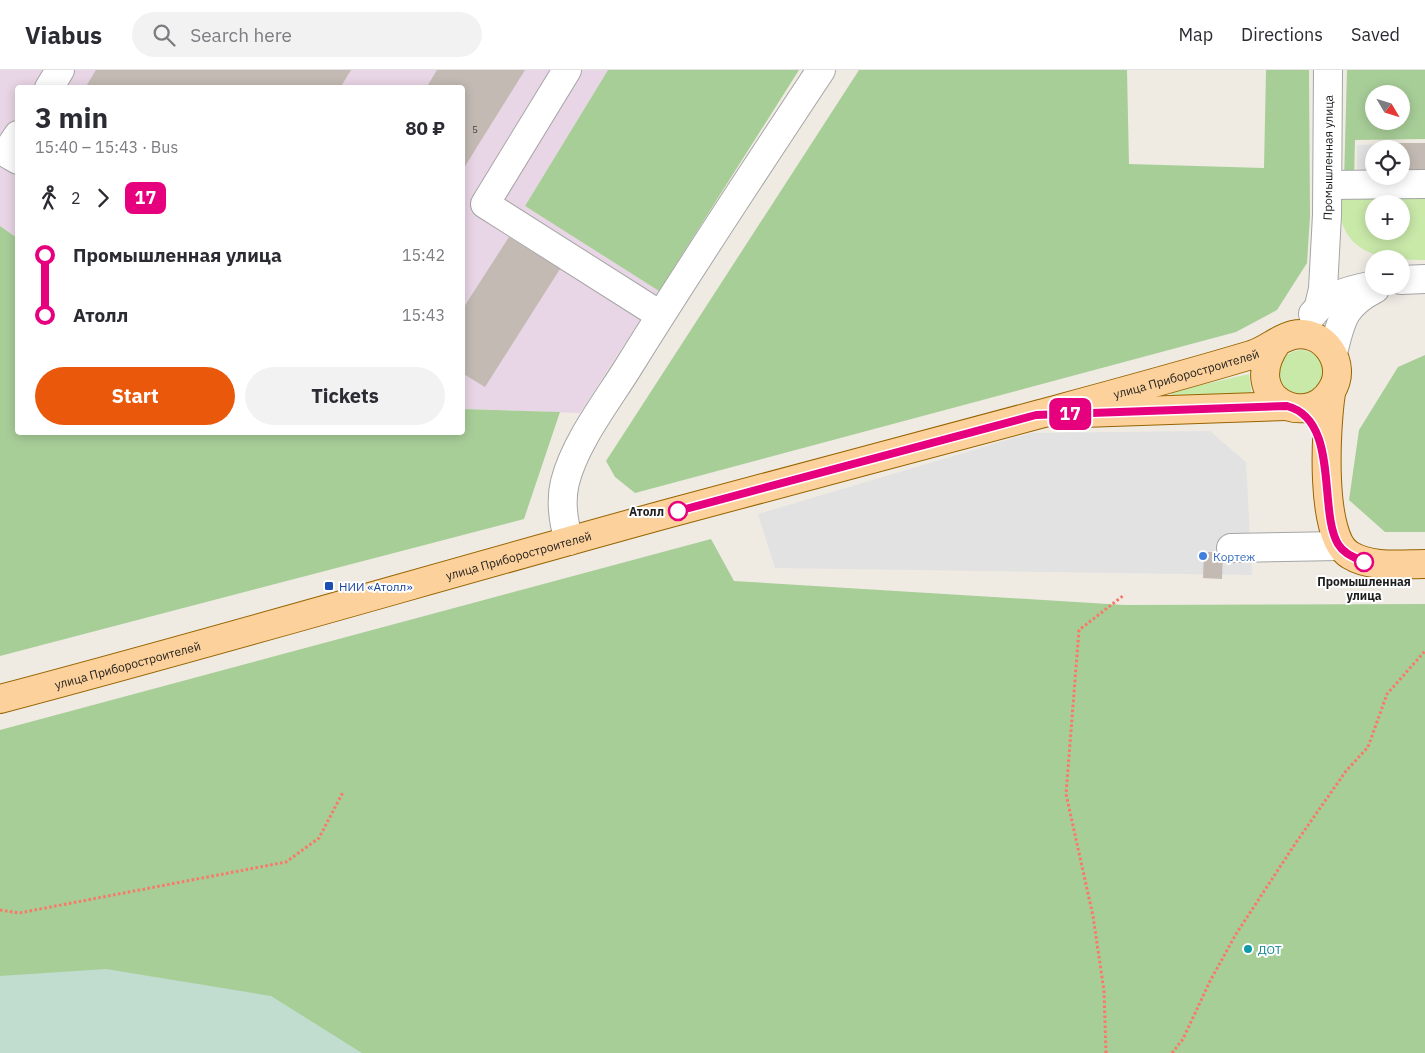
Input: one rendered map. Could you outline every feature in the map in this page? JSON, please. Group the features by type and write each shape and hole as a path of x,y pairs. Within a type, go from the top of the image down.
{"main road":[{"path":"1326,468 1315,434 1308,420 1292,407 1278,400 1268,388 1264,372 1266,359 1285,340 1310,336 1324,343 1333,353 1337,374 1331,393 1328,413 1326,468 1333,533 1339,546 1348,555 1364,562 1425,564"},
{"name":"улица Приборостроителей","path":"0,699 569,541 1258,354 1285,340"},
{"path":"1292,407 1311,407 1322,402 1331,393"},
{"name":"улица Приборостроителей","path":"1036,415 1292,407"}],"street":[{"path":"51,85 60,70"},
{"path":"567,70 485,204 660,316"},
{"path":"569,541 564,526 562,498 566,480 582,441 660,316 821,70"},
{"name":"Промышленная улица","path":"1318,306 1323,289 1328,185 1328,70"},
{"path":"15,140 6,153 15,158"},
{"path":"1328,185 1425,184"},
{"path":"1410,280 1425,279"},
{"path":"1285,340 1306,323 1318,306 1339,293 1365,287"},
{"path":"1333,353 1342,318 1352,303 1365,295"},
{"path":"1231,548 1339,546"}],"path":[{"path":"1106,1053 1104,991 1094,926 1066,794 1079,630 1124,595"},
{"path":"1172,1053 1183,1039 1210,981 1236,934 1346,771 1368,746 1388,694 1425,651"},
{"path":"0,910 19,913 286,862 319,838 343,792"}],"shaded area":[{"path":"0,70 608,70 525,206 659,291 580,413 465,409 465,85 15,85 15,237 0,226"},
{"path":"1357,145 1365,145 1365,179 1357,181"},
{"path":"1210,431 1246,462 1252,575 775,568 758,514 1031,433"}],"green space":[{"path":"608,70 799,70 659,291 525,206"},
{"path":"859,70 1127,70 1129,164 1264,168 1266,70 1309,70 1310,216 1307,263 1277,310 1236,332 635,493 615,477 606,461"},
{"path":"1347,70 1425,70 1425,139 1355,140 1354,181 1344,181"},
{"path":"1425,186 1425,260 1410,259 1410,250 1365,250 1355,244 1347,234 1342,222 1343,187"},
{"path":"0,226 15,237 15,435 465,435 465,409 560,412 524,519 0,656"},
{"path":"1301,350 1313,354 1319,360 1323,372 1319,384 1313,390 1301,394 1289,390 1283,384 1279,372 1283,360 1289,354"},
{"path":"1425,355 1425,532 1385,532 1349,500 1359,430 1398,367"},
{"path":"1249,374 1252,397 1172,397 1171,392"},
{"path":"711,539 734,581 1124,605 1425,604 1425,1053 0,1053 0,730"},
{"path":"106,969 271,996 362,1053 0,1053 0,976"}],"building":[{"path":"96,70 351,70 342,85 87,85"},
{"path":"437,70 525,70 465,166 465,85 428,85"},
{"path":"1410,143 1425,143 1425,179 1410,177"},
{"path":"509,237 560,269 485,387 465,375 465,305"},
{"path":"1204,552 1223,552 1222,579 1203,578"}],"bus line":[{"name":"17","path":"678,511 1036,415 1287,406 1296,408 1308,420 1315,434 1326,468 1333,533 1339,546 1348,555 1364,562"}],"place":[{"name":"Атолл","path":"678,511"},
{"name":"Кортеж","path":"1203,556"},
{"name":"Промышленная улица","path":"1364,562"},
{"name":"НИИ «Атолл»","path":"329,586"},
{"name":"ДОТ","path":"1248,949"}]}
